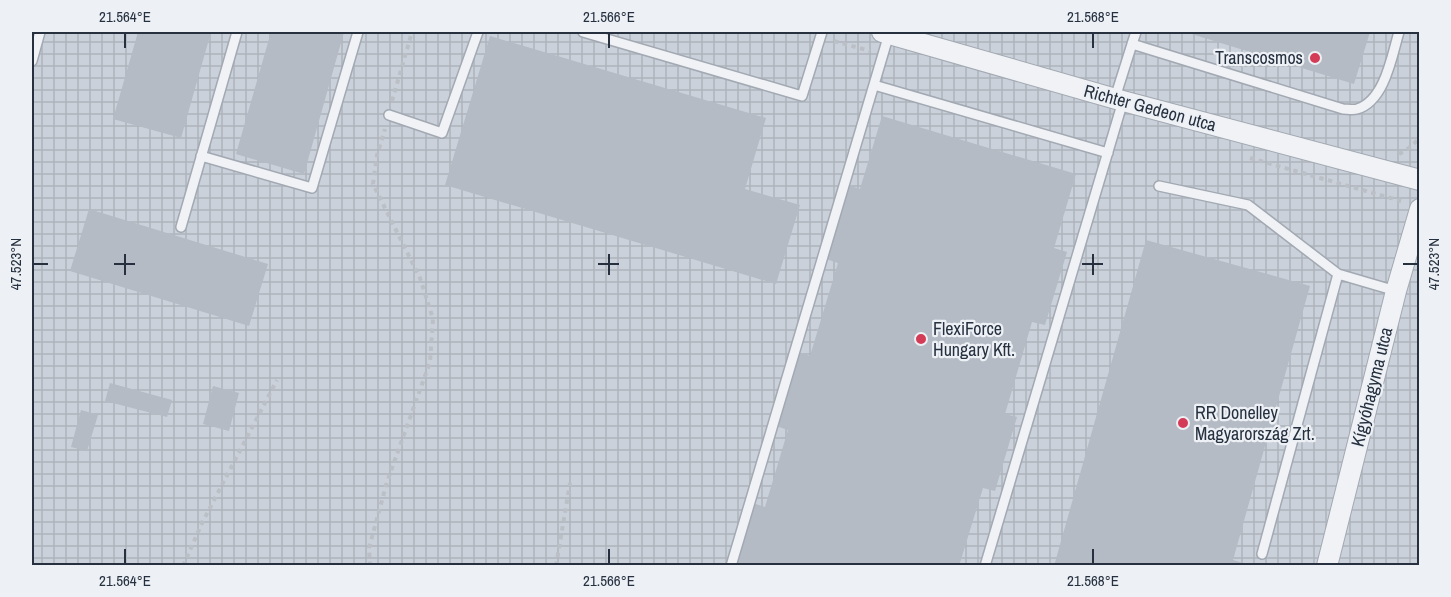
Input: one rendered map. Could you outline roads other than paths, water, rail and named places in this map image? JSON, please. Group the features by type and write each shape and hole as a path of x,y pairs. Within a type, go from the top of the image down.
{"street":[{"name":"Richter Gedeon utca","path":"886,33 931,42 1119,99 1419,180"},
{"name":"Kígyóhagyma utca","path":"1327,566 1396,291 1419,209"}],"lane":[{"path":"32,61 40,32"},
{"path":"181,227 237,32"},
{"path":"201,156 312,188 358,32"},
{"path":"388,115 442,133 478,32"},
{"path":"582,32 802,96 822,32"},
{"path":"985,566 1107,153 1136,32"},
{"path":"1132,44 1343,109 1356,110 1375,96 1382,86 1399,32"},
{"path":"731,566 874,85 886,33"},
{"path":"874,85 1107,153"},
{"path":"1159,186 1248,205 1338,274 1396,291"},
{"path":"1262,554 1338,274"}],"place":[{"name":"Transcosmos","path":"1315,58"},
{"name":"FlexiForce Hungary Kft.","path":"921,339"},
{"name":"RR Donelley Magyarország Zrt.","path":"1183,423"}]}
